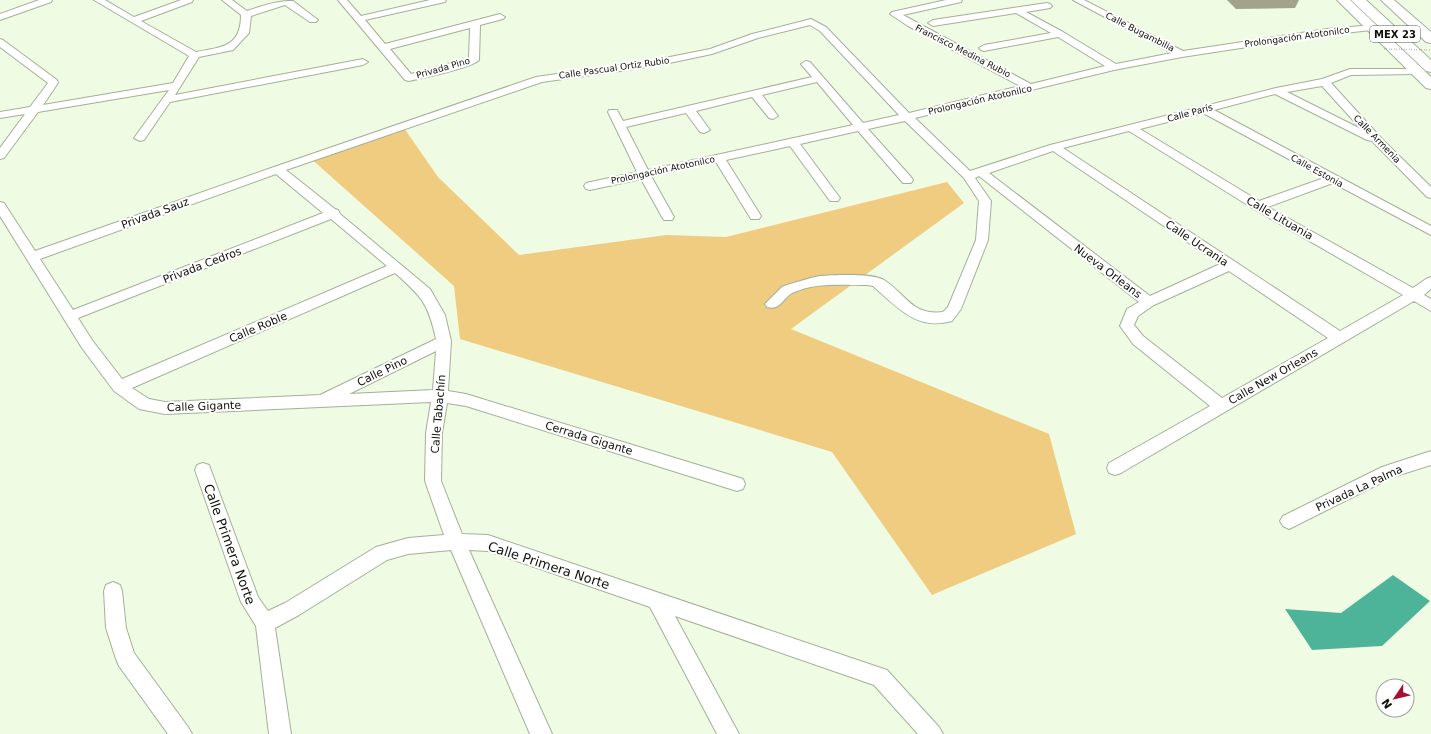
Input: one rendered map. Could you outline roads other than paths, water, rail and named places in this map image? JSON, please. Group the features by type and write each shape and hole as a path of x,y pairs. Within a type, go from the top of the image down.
{"main road":[{"path":"1343,0 1431,85"},
{"name":"MEX 23","path":"1358,0 1431,68"},
{"name":"MEX 23","path":"1373,0 1431,51"},
{"path":"1387,0 1430,37"}],"street":[{"path":"0,17 48,0"},
{"path":"98,0 195,55 230,48 244,33 246,14"},
{"path":"134,20 189,0"},
{"path":"226,0 246,14"},
{"name":"Privada Pino","path":"342,0 409,78 474,60 476,24"},
{"path":"359,19 442,0"},
{"name":"Francisco Medina Rubio","path":"958,0 895,14 922,30 1005,72 1030,88"},
{"name":"Calle Bugambilia","path":"1077,0 1182,54"},
{"path":"246,14 285,2 290,3 312,20"},
{"path":"933,23 1047,6"},
{"path":"1016,10 1060,34 1114,67"},
{"path":"383,48 500,17"},
{"name":"Calle Pascual Ortiz Rubio","path":"278,169 540,79 656,64 712,51 755,36 811,22 823,29 907,117 975,174"},
{"name":"Prolongación Atotonilco","path":"590,186 907,117 1114,67 1182,54 1327,32 1372,28"},
{"path":"984,48 1060,34"},
{"path":"0,42 52,80 53,83 0,156"},
{"path":"140,138 177,85 195,55"},
{"path":"166,100 363,62"},
{"path":"806,64 907,180"},
{"name":"Calle París","path":"975,174 1054,147 1276,91 1324,82 1350,72 1416,71"},
{"path":"620,125 818,79"},
{"name":"Calle Armenia","path":"1324,82 1379,142 1431,194"},
{"path":"0,115 177,85"},
{"path":"1276,91 1379,142"},
{"path":"755,94 773,116"},
{"path":"689,109 704,130"},
{"name":"Calle Estonia","path":"1204,109 1431,231"},
{"path":"613,112 644,174 668,217"},
{"name":"Calle Lituania","path":"1131,128 1258,206 1431,306"},
{"path":"793,142 834,198"},
{"name":"Calle Ucrania","path":"1054,147 1340,338"},
{"path":"719,158 755,216"},
{"name":"Calle Tabachín","path":"278,169 334,213 425,292 438,314 444,341 440,396 434,433 433,481 456,542 541,734"},
{"name":"Privada Sauz","path":"32,257 278,169"},
{"path":"772,304 787,290 819,281 867,280 878,283 913,313 931,319 947,317 954,309 982,240 985,201 975,174"},
{"name":"Nueva Orleans","path":"975,174 1149,302 1132,313 1127,326 1138,340 1221,406"},
{"path":"1258,206 1333,179"},
{"name":"Calle Gigante","path":"0,206 87,344 119,387 144,405 165,408 440,396"},
{"name":"Privada Cedros","path":"70,316 334,213"},
{"path":"1149,302 1230,265"},
{"name":"Calle Roble","path":"119,387 397,267"},
{"name":"Calle New Orleans","path":"1115,468 1414,295 1431,282"},
{"name":"Calle Pino","path":"320,401 444,341"},
{"name":"Cerrada Gigante","path":"440,396 466,400 737,484"},
{"name":"Privada La Palma","path":"1289,521 1388,472 1431,458"},
{"name":"Calle Primera Norte","path":"203,470 250,602 265,623 292,609 382,552 408,546 456,542 488,543 880,677 932,734"},
{"path":"113,591 116,628 126,659 181,734"},
{"path":"657,601 728,734"},
{"path":"265,623 280,734"}],"water":[{"path":"1393,575 1430,601 1382,646 1312,650 1285,609 1341,613"}]}
